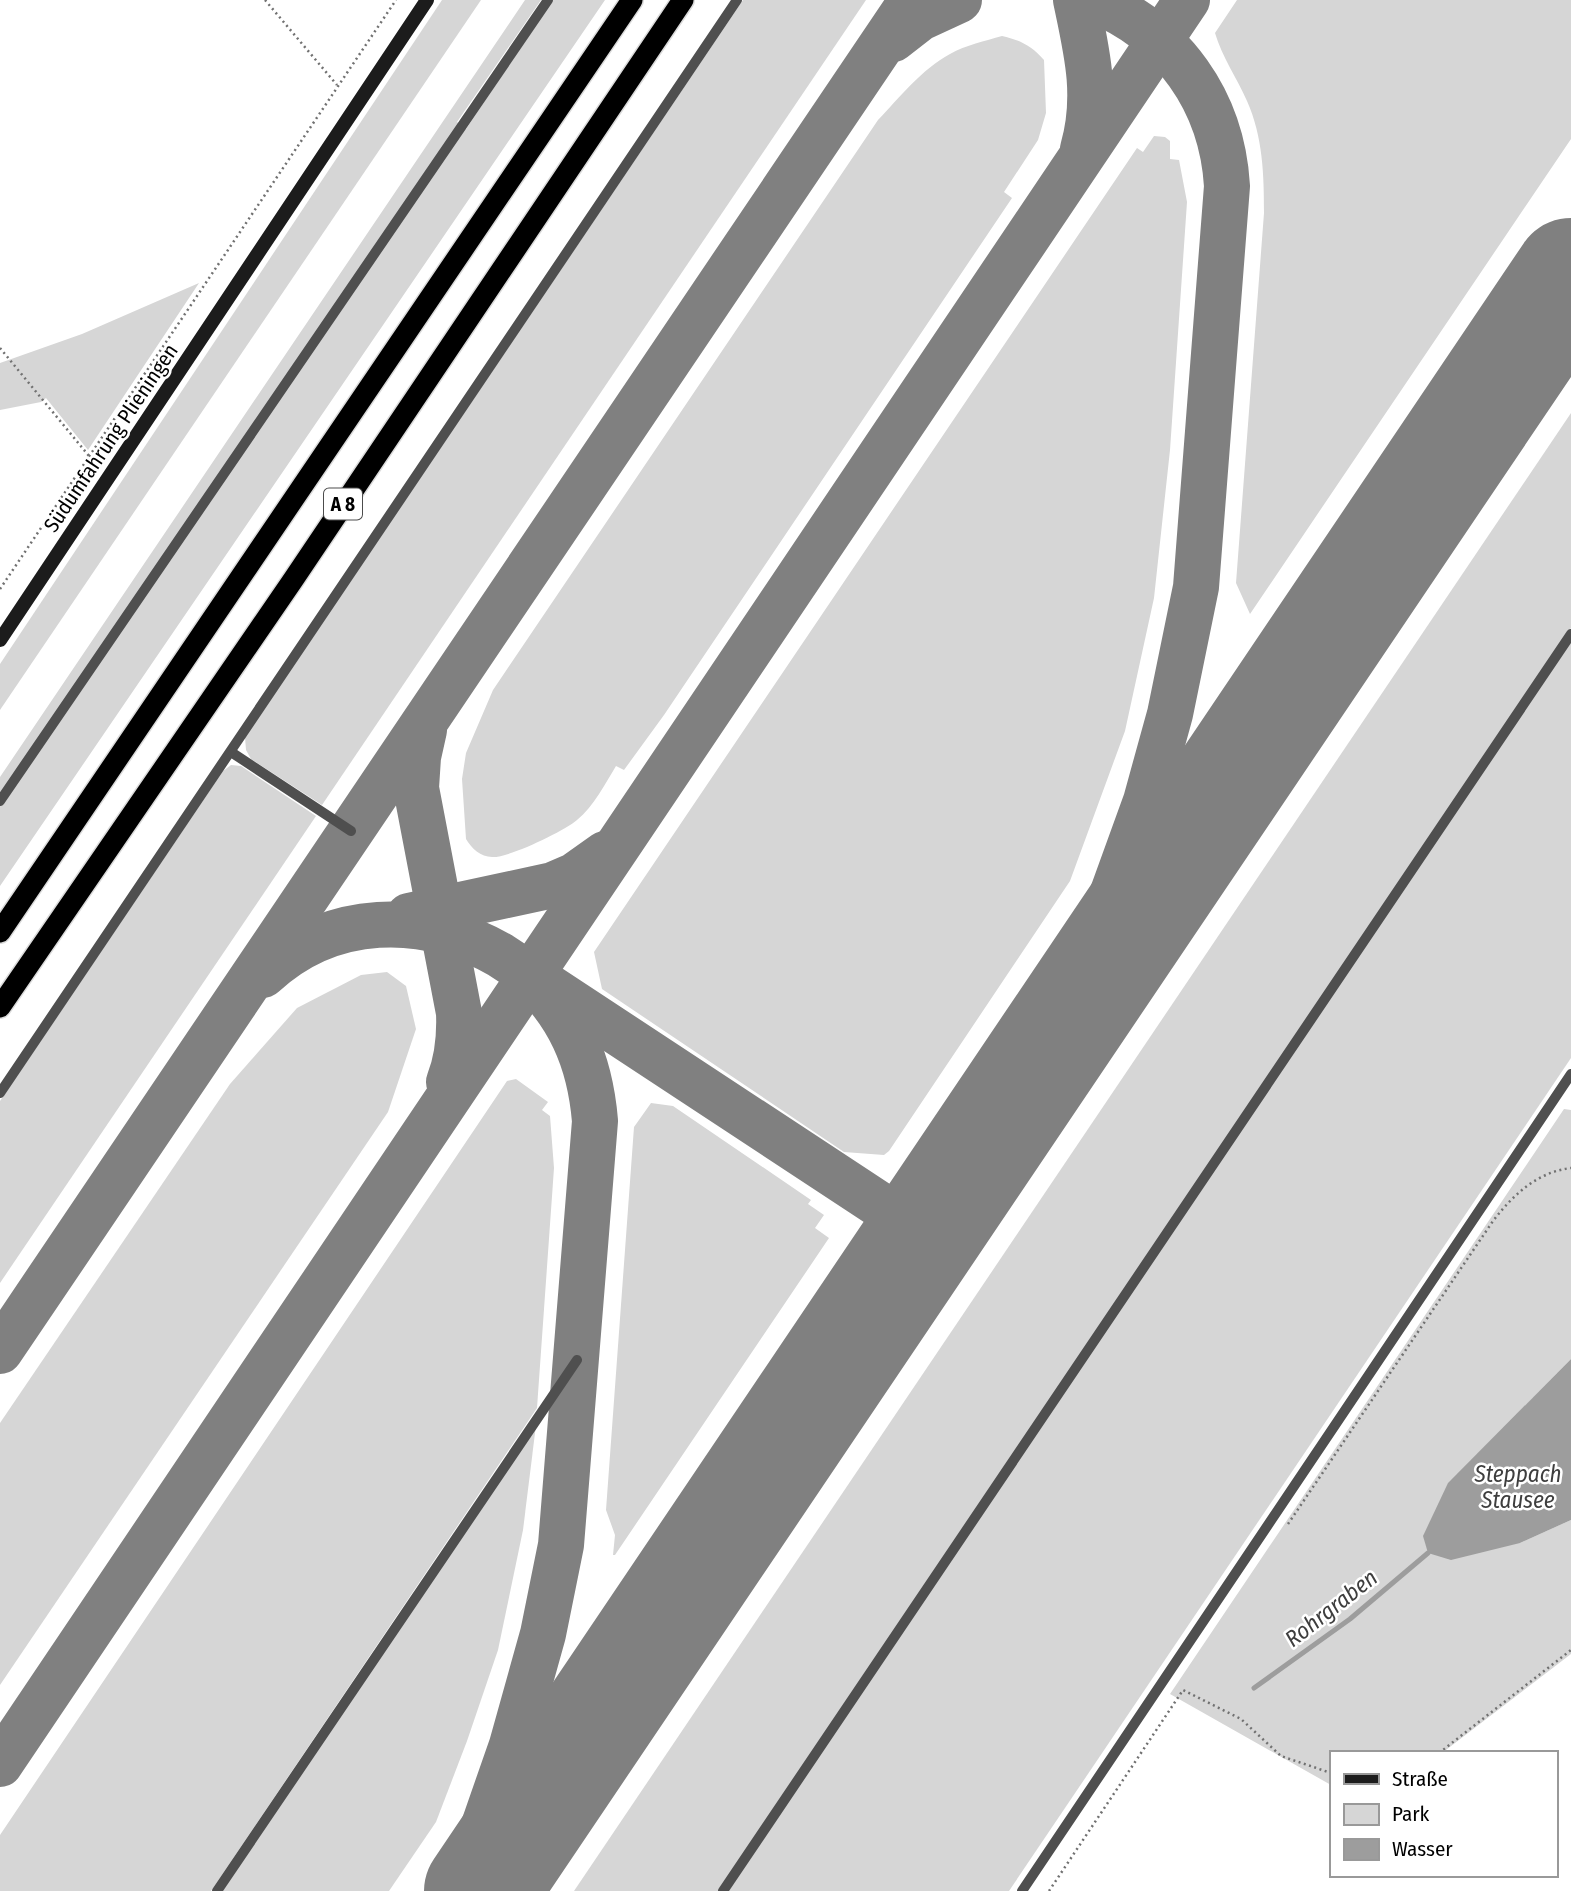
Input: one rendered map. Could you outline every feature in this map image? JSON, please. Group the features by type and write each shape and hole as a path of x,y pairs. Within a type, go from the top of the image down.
{"highway":[{"name":"A 8","path":"0,932 632,0"},
{"name":"A 8","path":"0,1007 279,600 683,0"},
{"path":"0,920 20,902"}],"main road":[{"name":"Südumfahrung Plieningen","path":"0,639 427,0"}],"lane":[{"path":"0,801 548,0"},
{"path":"0,1093 737,0"},
{"path":"723,1891 1571,634"},
{"path":"231,752 351,831"},
{"path":"1022,1891 1571,1074"},
{"path":"217,1891 577,1360"}],"path":[{"path":"265,0 337,85"},
{"path":"0,589 396,0"},
{"path":"0,348 89,456"},
{"path":"1288,1524 1500,1212 1513,1196 1536,1180 1560,1169 1571,1168"},
{"path":"1442,1751 1571,1650"},
{"path":"1049,1891 1183,1690 1241,1719 1281,1756 1330,1773"}],"green space":[{"path":"442,0 481,0 0,710 0,664"},
{"path":"525,0 541,0 457,122 466,129 553,0 605,0 0,886 0,777"},
{"path":"743,0 866,0 322,805 251,759 246,750 245,737"},
{"path":"1237,0 1571,0 1571,139 1250,614 1236,583 1264,199 1263,170 1256,128 1247,101 1215,33"},
{"path":"1002,36 1025,44 1044,60 1046,113 1038,140 1004,192 1012,198 664,715 624,770 616,766 589,808 561,831 511,853 492,857 480,854 466,839 462,779 466,753 493,690 878,120 912,84 940,60 962,48"},
{"path":"1154,136 1165,137 1170,141 1170,159 1179,160 1187,202 1170,450 1154,598 1125,731 1070,881 889,1151 884,1155 844,1152 602,989 594,952 1137,148 1143,152"},
{"path":"199,283 88,450 46,398 41,402 0,410 0,363 82,334"},
{"path":"1571,413 1571,628 718,1891 574,1891"},
{"path":"1571,640 1571,1058 1009,1891 727,1891"},
{"path":"231,765 241,766 316,816 0,1283 0,1101 223,771"},
{"path":"387,972 406,986 416,1029 388,1112 0,1685 0,1423 230,1084 297,1008 361,975"},
{"path":"516,1079 548,1102 542,1110 550,1116 554,1168 537,1408 211,1891 0,1891 0,1835 507,1081"},
{"path":"651,1103 673,1106 811,1200 808,1204 824,1215 815,1228 829,1238 613,1555 615,1535 606,1510 634,1127"},
{"path":"1564,1109 1571,1110 1571,1359 1517,1414 1520,1543 1571,1520 1571,1654 1445,1751 1330,1751 1330,1784 1170,1694"},
{"path":"536,1425 523,1530 498,1650 436,1822 389,1891 222,1891"}],"water":[{"name":"Steppach Stausee","path":"1571,1359 1571,1520 1520,1543 1451,1560 1428,1553 1423,1536 1448,1483"}],"waterway":[{"name":"Rohrgraben","path":"1254,1688 1350,1619 1428,1553"}],"taxiway":[{"path":"0,1351 912,0"},
{"path":"893,39 920,18 959,0"},
{"path":"1076,0 1087,56 1090,92 1090,111 1083,149"},
{"path":"1075,1011 1108,906 1146,801 1170,714 1196,587 1227,186 1223,155 1215,126 1204,98 1188,73 1147,31 1094,0"},
{"path":"0,1764 1187,0"},
{"path":"424,730 418,757 416,788 459,1013 458,1048 449,1082"},
{"path":"409,916 553,885 574,876 605,854"},
{"path":"263,975 290,954 318,939 348,929 409,925 470,941 500,955 924,1234"},
{"path":"454,1891 481,1834 512,1745 543,1634 561,1545 595,1121 588,1078 574,1038 553,1003 522,970"}],"runway":[{"path":"481,1891 1571,275"}]}
